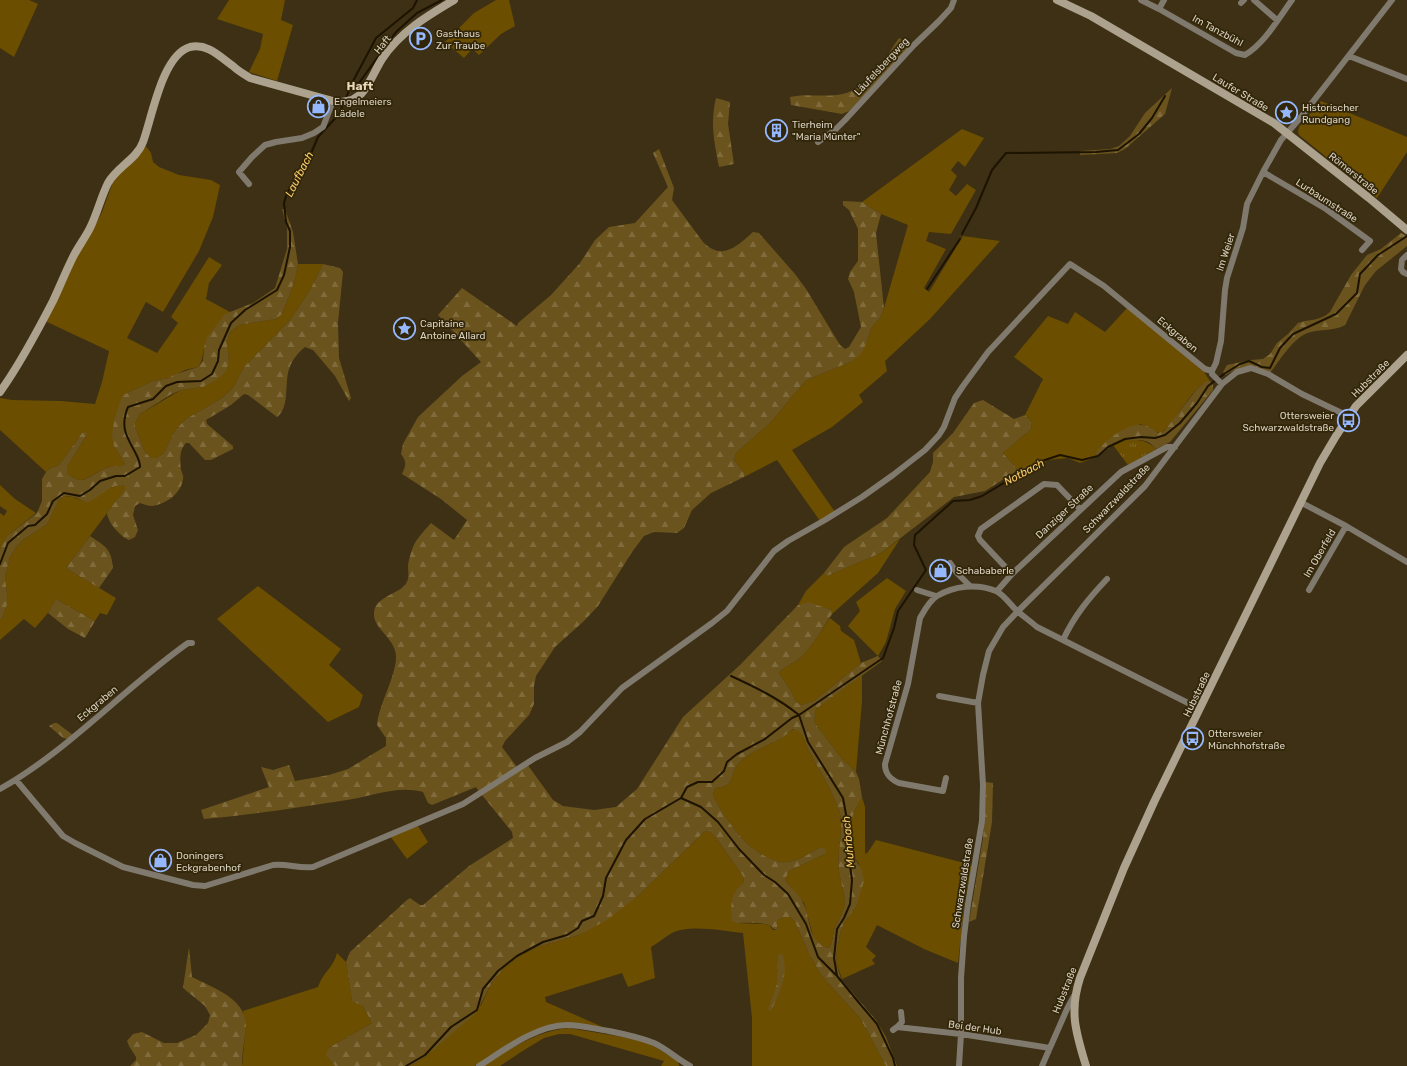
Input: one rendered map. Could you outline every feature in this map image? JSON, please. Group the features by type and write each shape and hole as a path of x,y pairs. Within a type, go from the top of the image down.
{"main road":[{"name":"Haft","path":"0,392 11,376 53,302 76,252 89,230 107,185 113,175 134,156 142,144 158,90 176,58 183,51 190,48 204,48 212,50 240,72 261,82 342,102 357,98 365,90 382,59 409,28 454,0"},
{"name":"Laufer Straße","path":"1057,0 1091,16 1253,109 1288,133"},
{"name":"Römerstraße","path":"1288,133 1407,230"},
{"name":"Hubstraße","path":"1075,994 1124,868 1154,802 1320,463 1348,416 1407,355"},
{"path":"1075,994 1075,1026 1086,1066"}],"street":[{"name":"Läufelsbergweg","path":"818,142 835,130 845,120 914,45 951,8 954,0"},
{"name":"Im Tanzbühl","path":"1141,0 1236,53 1245,55 1251,51 1292,0"},
{"path":"1159,9 1164,0"},
{"path":"1254,0 1277,20"},
{"path":"1288,133 1392,0"},
{"path":"1349,56 1407,78"},
{"path":"249,184 239,172 252,157 265,145 302,138 323,127 333,101"},
{"name":"Im Weier","path":"1212,373 1221,341 1227,278 1243,228 1247,204 1276,148 1288,133"},
{"name":"Lurbaumstraße","path":"1263,172 1326,209 1370,241 1362,250"},
{"path":"1407,255 1402,260 1401,269 1407,274"},
{"name":"Eckgraben","path":"16,780 63,836 123,867 193,885 211,885 279,864 306,868 313,867 463,804 534,758 566,742 580,732 622,688 727,611 774,551 788,541 862,497 925,450 939,435 944,427 955,398 988,352 1070,264 1104,286 1205,369 1212,373"},
{"name":"Schwarzwaldstraße","path":"959,1066 962,1034 961,978 964,936 982,821 983,785 978,703 989,652 1003,627 1145,486 1175,447 1220,383 1237,372 1251,368 1268,374 1302,394 1348,416"},
{"path":"1212,373 1220,383"},
{"name":"Danziger Straße","path":"997,591 1012,574 1121,472 1167,447 1175,447"},
{"path":"1152,455 1160,462 1159,468"},
{"path":"1012,574 980,540 978,536 981,529 1044,484 1050,483 1057,485 1080,509"},
{"name":"Im Oberfeld","path":"1300,502 1346,526 1407,562"},
{"name":"Im Oberfeld","path":"1309,590 1346,526"},
{"path":"950,563 970,586"},
{"path":"1064,640 1078,612 1107,579"},
{"path":"917,590 936,596 960,587 970,586 997,591 1037,627 1200,709"},
{"name":"Münchhofstraße","path":"936,596 920,618 908,684 885,769 892,780 899,783 943,791 946,778"},
{"name":"Eckgraben","path":"0,789 16,780 62,745 164,660 188,643 192,643"},
{"path":"939,696 978,703"},
{"name":"Hubstraße","path":"1042,1066 1067,1008 1075,994"},
{"name":"Bei der Hub","path":"901,1012 902,1022 895,1029 962,1034 1050,1048"},
{"path":"479,1066 510,1046 534,1034 556,1026 568,1025 635,1036 654,1043 690,1066"}],"green space":[{"path":"0,0 29,0 38,4 14,57 0,48"},
{"path":"229,0 285,0 281,20 293,25 277,81 249,72 260,49 263,34 217,19"},
{"path":"496,0 509,0 515,26 501,34 479,55 472,49 464,58 445,42 474,13"},
{"path":"899,38 912,45 849,111 842,114 791,105 790,97 802,95 836,95 847,93 857,88 866,82 880,66"},
{"path":"1172,88 1165,114 1125,149 1117,153 1080,155 1080,151 1110,149 1119,146 1130,136 1145,113"},
{"path":"716,98 730,102 728,124 734,164 719,167 714,141 713,124"},
{"path":"1321,101 1407,137 1407,152 1377,198 1299,135 1299,127"},
{"path":"962,129 984,138 965,167 958,161 951,170 957,176 949,190 956,196 967,184 976,190 951,234 929,232 926,241 946,249 924,288 929,292 963,236 1000,241 930,319 885,361 887,371 859,395 863,402 832,427 792,450 835,512 820,521 777,460 744,477 745,474 734,460 736,453 772,421 807,380 850,362 867,342 871,328 880,318 884,308 908,225 881,214 862,202"},
{"path":"145,145 151,153 153,162 159,167 179,175 211,180 220,185 213,217 199,251 163,312 146,302 127,338 157,353 178,323 171,317 209,257 222,265 209,283 206,299 230,312 219,323 209,337 198,367 185,370 169,378 153,381 125,394 114,446 125,464 123,466 106,468 82,480 78,480 67,473 67,467 86,436 86,433 82,433 59,465 46,472 0,430 0,398 12,400 61,401 95,404 109,351 45,321 76,257 93,230 102,212 114,179"},
{"path":"659,149 674,188 672,200 703,242 716,251 723,251 735,247 753,232 759,233 795,274 806,289 840,345 845,349 849,347 861,327 854,292 848,279 850,272 858,261 858,229 849,210 843,205 843,201 862,202 881,214 876,233 884,308 880,318 871,328 867,342 861,354 850,362 807,380 772,421 736,453 734,460 745,474 744,477 711,493 692,510 684,528 677,533 654,532 644,536 632,552 598,606 555,647 536,676 534,686 534,704 529,715 505,741 502,747 517,767 480,793 476,787 432,805 428,803 423,792 414,790 395,790 347,800 204,819 201,810 269,787 261,767 273,770 289,765 295,781 329,775 348,769 386,746 386,738 377,725 378,716 394,671 396,655 392,643 377,624 374,613 375,608 378,603 407,583 408,565 414,544 431,523 454,540 467,520 441,499 402,474 405,464 401,454 403,444 418,417 462,376 481,362 438,315 462,288 517,326 518,323 551,295 580,263 595,240 609,227 635,223 668,187 653,153"},
{"path":"282,209 285,209 293,232 298,264 295,280 282,314 276,319 239,325 230,332 227,341 229,361 226,371 219,378 203,387 181,390 170,395 140,414 135,423 135,427 145,452 151,458 156,458 163,454 176,429 186,419 222,398 233,388 244,367 290,320 310,290 323,264 340,268 343,272 338,323 339,358 351,398 349,401 335,376 313,350 305,347 294,358 290,366 287,378 285,403 281,413 277,417 248,395 244,394 231,405 206,420 207,424 233,446 233,449 211,460 205,460 189,443 186,443 180,456 183,476 182,484 176,494 167,501 152,506 140,503 135,506 133,515 138,530 135,537 129,540 122,536 112,525 107,513 125,489 125,486 113,487 94,499 85,502 74,497 64,496 59,500 47,524 23,540 10,557 5,577 8,602 2,618 0,619 0,549 7,536 37,513 42,501 42,479 46,472 59,465 82,433 87,432 67,467 67,473 78,480 82,480 106,468 123,466 125,464 114,446 112,436 114,421 121,399 125,394 153,381 169,378 173,375 198,367 203,361 204,347 207,338 224,315 253,303 275,288 287,249 287,228"},
{"path":"1401,233 1407,236 1407,246 1376,271 1365,285 1345,325 1305,334 1288,349 1270,373 1256,368 1243,367 1225,375 1223,372 1227,365 1263,359 1270,354 1277,343 1298,323 1319,318 1330,312 1351,275 1367,255 1381,249"},
{"path":"298,264 323,264 310,290 290,320 244,367 233,388 222,398 186,419 176,429 163,454 156,458 151,458 145,452 135,427 135,423 140,414 181,390 203,387 229,361 227,341 230,332 239,325 276,319 282,314 295,280"},
{"path":"1128,307 1204,372 1210,381 1204,383 1198,388 1167,428 1161,433 1140,424 1096,452 1097,457 1080,463 1068,458 1048,460 1024,474 1018,470 1003,453 1031,429 1032,422 1025,415 1043,379 1014,357 1048,316 1068,324 1075,312 1105,332"},
{"path":"1206,381 1210,381 1213,385 1213,390 1170,442 1156,449 1149,442 1141,440 1126,440 1113,445 1097,457 1096,452 1104,443 1129,427 1143,425 1158,433 1164,431 1197,389"},
{"path":"983,400 1014,419 1025,415 1032,422 1031,429 1003,453 1018,470 985,491 954,497 881,553 827,576 824,573 844,547 887,518 930,472 933,462 933,453 953,433 974,403"},
{"path":"1126,440 1149,443 1156,449 1128,465 1113,445"},
{"path":"0,485 15,499 36,513 7,536 0,549 0,513 4,516 7,511 0,506"},
{"path":"120,485 125,486 125,489 66,568 116,598 107,615 100,613 95,621 56,599 48,613 35,628 24,619 0,640 0,619 2,618 8,602 5,577 10,557 17,546 23,540 47,524 59,500 64,496 73,497 85,502 91,500 105,489"},
{"path":"90,536 107,549 112,561 113,568 99,588 66,568"},
{"path":"900,539 878,573 832,614 832,610 808,603 798,605 806,591 824,573 827,576 881,553"},
{"path":"887,578 906,591 895,609 886,642 878,656 848,626 860,611 856,602"},
{"path":"258,586 341,649 329,665 363,695 359,707 328,722 217,619"},
{"path":"56,599 95,621 85,638 68,629 48,613"},
{"path":"808,602 832,610 832,614 805,653 779,673 791,691 796,702 801,705 814,701 861,663 878,656 882,661 816,709 814,722 842,759 856,772 859,779 862,797 851,822 850,845 852,853 862,871 864,881 856,907 844,923 841,930 836,962 841,979 876,1020 886,1037 897,1066 886,1066 860,1018 821,975 795,922 790,917 783,917 778,920 777,930 766,924 736,923 732,921 731,911 733,898 738,888 744,882 743,876 714,835 707,831 704,832 639,895 607,920 579,935 538,947 521,955 504,968 491,984 476,1013 425,1057 410,1066 335,1066 326,1054 330,1047 372,1023 363,1006 352,1001 346,962 350,952 407,900 410,898 420,905 423,905 469,866 513,838 512,832 482,795 527,764 553,800 563,806 594,810 616,807 637,789 683,717 740,665 798,605","holes":["793,729 797,731 804,739 829,788 841,817 838,863 845,903 834,930 830,947 827,948 816,940 810,928 806,909 802,900 785,880 789,871 825,854 826,850 819,848 791,862 781,862 770,858 751,847 742,838 725,816 714,796 715,788 722,787 729,783 738,764 747,756 778,740"]},
{"path":"830,618 840,626 841,631 854,640 861,663 814,701 801,705 796,702 791,691 779,673 797,661 804,654"},
{"path":"862,675 862,701 856,772 842,759 814,722 816,709"},
{"path":"57,723 73,735 68,739 63,738 49,726"},
{"path":"794,729 803,736 810,753 833,795 841,817 838,863 845,903 834,930 830,947 827,948 819,945 814,939 804,903 785,880 789,871 825,854 819,848 791,862 777,861 765,856 751,847 736,831 725,816 714,796 715,788 722,787 729,783 735,769 742,760 752,753 778,740"},
{"path":"986,782 993,783 992,822 976,919 969,922 983,838"},
{"path":"862,797 865,807 865,854 876,840 972,865 965,900 958,963 924,949 877,925 866,947 876,956 872,960 875,964 842,979 836,962 837,950 844,923 856,907 859,864 852,853 850,845 851,822"},
{"path":"418,826 428,842 407,859 390,836"},
{"path":"707,831 714,835 743,876 744,882 735,892 731,917 736,923 764,924 769,925 773,930 777,930 778,920 783,917 790,917 795,922 821,975 860,1018 886,1066 752,1066 752,1018 743,933 688,929 672,933 651,947 655,978 628,987 622,973 545,997 546,1002 605,1028 550,1025 475,1066 410,1066 425,1057 481,1005 491,984 504,968 521,955 538,947 579,935 639,895 704,832"},
{"path":"189,947 192,977 227,995 241,1008 245,1016 246,1026 242,1066 130,1066 136,1060 136,1057 127,1041 133,1034 142,1032 164,1043 177,1043 196,1035 208,1023 210,1015 205,1006 183,988"},
{"path":"337,953 346,962 352,1000 363,1006 372,1023 330,1047 328,1058 335,1066 242,1066 246,1025 243,1011 318,987 336,958"},
{"path":"782,954 785,968 784,976 771,1011 768,1010 777,984 778,955"},
{"path":"569,1028 635,1039 650,1044 678,1061 679,1066 661,1066 664,1061 570,1034 559,1034 544,1038 500,1066 482,1066 513,1047 534,1037"}],"waterway":[{"name":"Laufbach","path":"346,98 352,83 376,38 413,8 417,0"},
{"path":"352,83 359,83 396,32 417,13 442,0"},
{"path":"962,234 976,208 992,170 1006,153 1096,152 1118,150 1139,134 1152,118 1165,96"},
{"name":"Laufbach","path":"0,564 8,543 28,526 35,525 47,514 53,501 64,493 80,496 100,481 116,476 125,476 140,467 139,460 125,431 124,420 128,407 153,399 166,386 177,382 201,381 212,374 218,361 219,350 231,323 245,310 277,290 284,275 290,247 290,231 286,222 284,203 287,193 309,158 318,137 340,113 343,104"},
{"name":"Notbach","path":"406,1066 425,1055 451,1027 477,1010 483,989 498,971 517,956 543,942 567,935 578,928 582,921 594,916 603,896 606,878 626,840 645,819 681,798 687,787 698,782 712,782 724,771 727,762 737,754 765,739 792,718 799,715 883,658 894,628 898,611 926,570 914,545 915,535 953,501 970,500 982,496 1039,462 1060,455 1082,460 1098,456 1108,447 1125,439 1141,437 1155,438 1165,435 1180,423 1197,403 1208,386 1224,374 1240,364 1249,361 1262,367 1270,368 1280,348 1293,334 1336,314 1357,293 1360,274 1378,255 1407,236"},
{"path":"927,289 960,239"},
{"path":"731,676 775,698 799,715"},
{"name":"Muhrbach","path":"799,715 808,742 843,798 848,825 848,851 852,880 850,904 837,929 834,958 837,976 877,1024 893,1058 895,1066"},
{"name":"Muhrbach","path":"681,798 701,807 718,822 739,849 764,875 775,882 788,894 806,924 818,957 836,975"}],"place":[{"name":"Gasthaus Zur Traube","path":"421,39"},
{"name":"Engelmeiers Lädele","path":"318,107"},
{"name":"Historischer Rundgang","path":"1286,113"},
{"name":"Tierheim \"Maria Münter\"","path":"776,130"},
{"name":"Capitaine Antoine Allard","path":"404,329"},
{"name":"Ottersweier Schwarzwaldstraße","path":"1349,421"},
{"name":"Schababerle","path":"940,570"},
{"name":"Ottersweier Münchhofstraße","path":"1192,739"},
{"name":"Doningers Eckgrabenhof","path":"161,861"}],"district":[{"name":"Haft","path":"360,86"}]}
